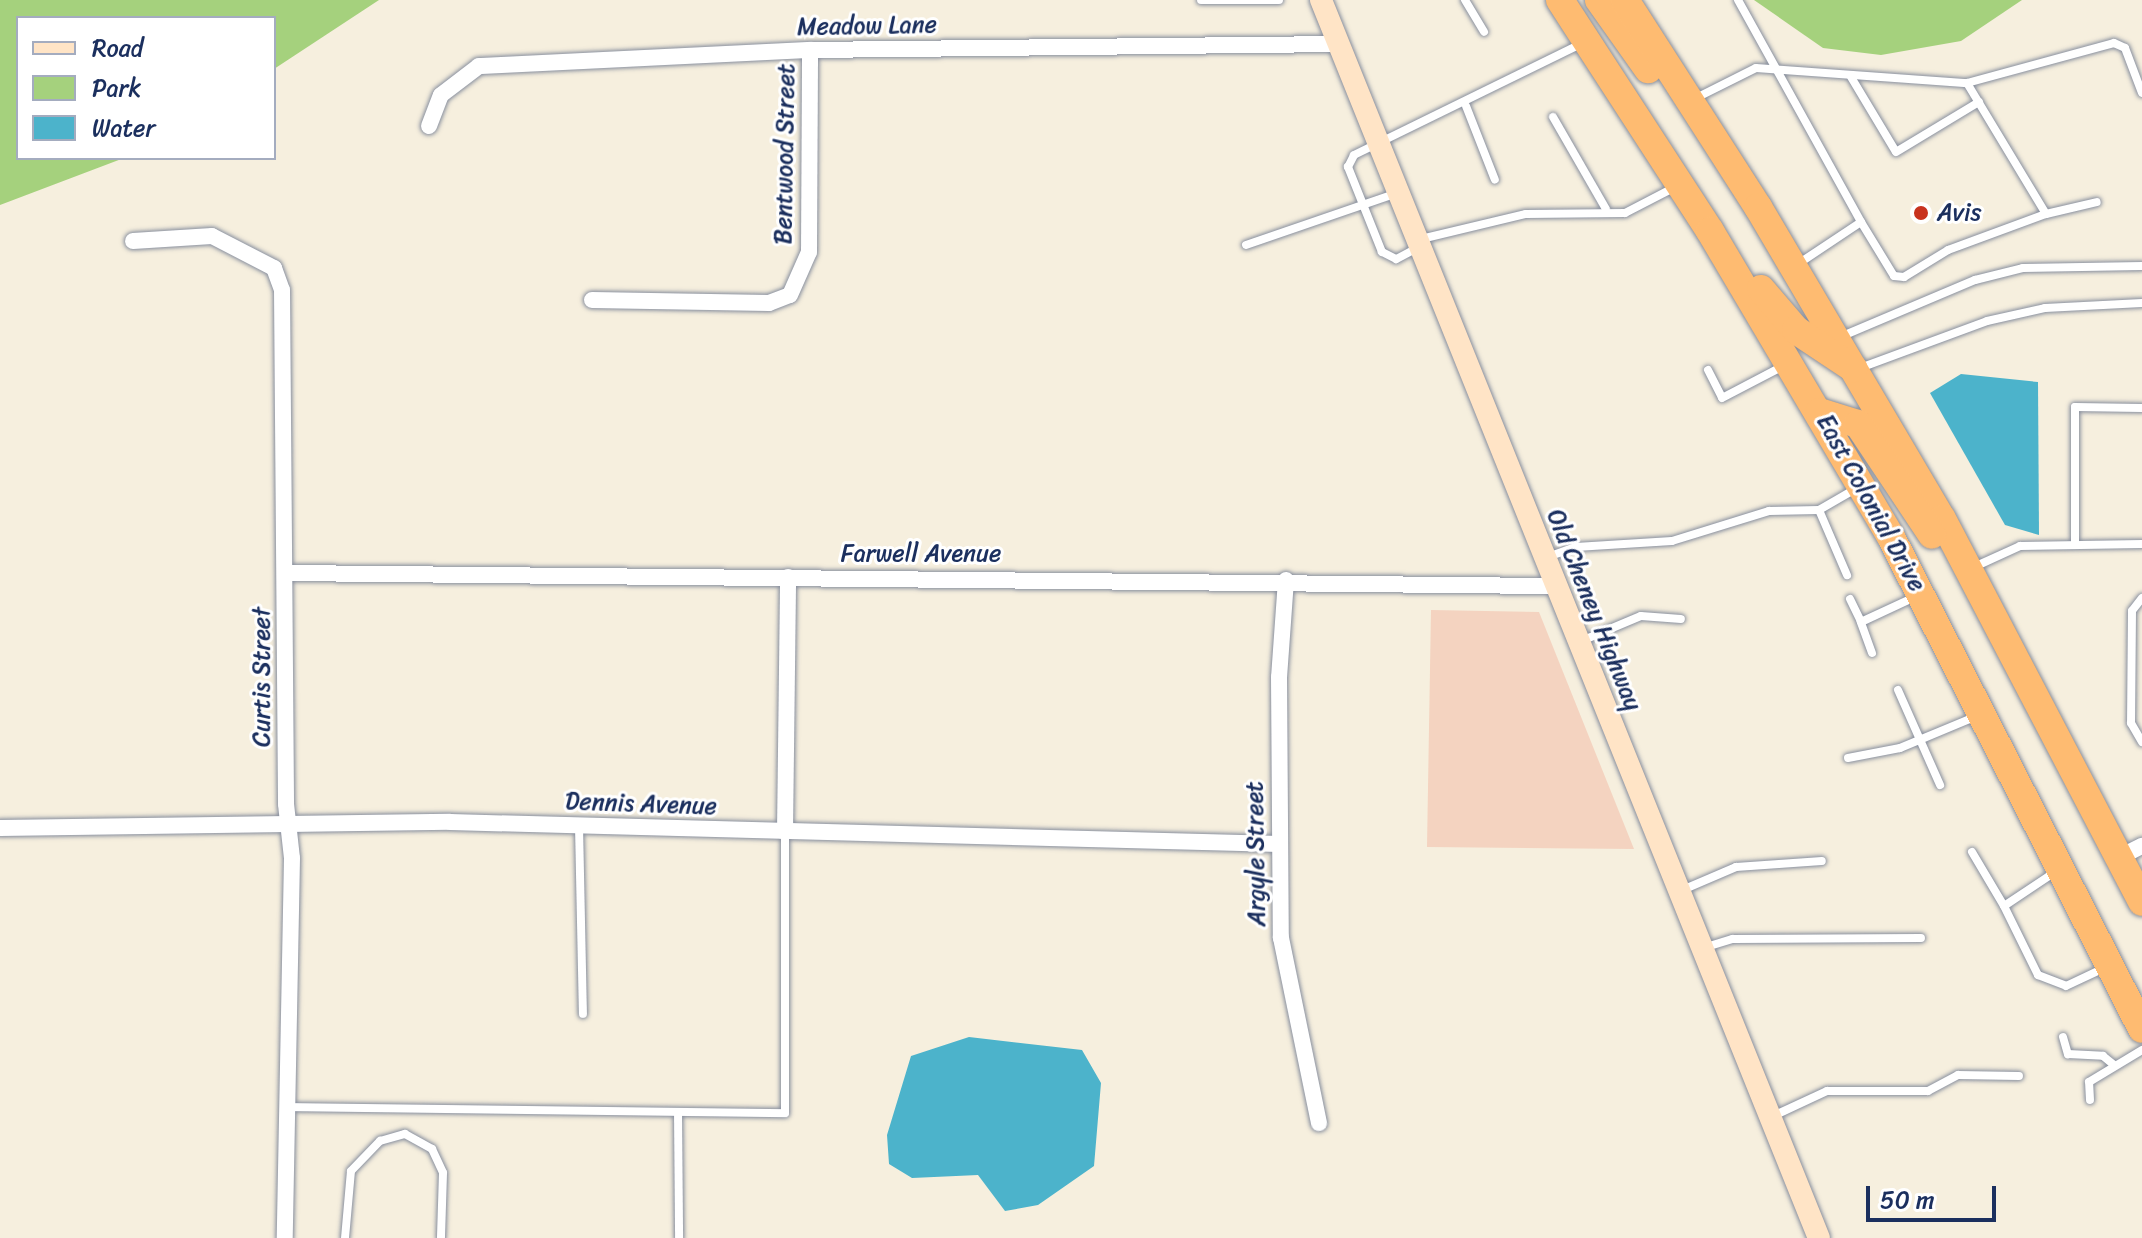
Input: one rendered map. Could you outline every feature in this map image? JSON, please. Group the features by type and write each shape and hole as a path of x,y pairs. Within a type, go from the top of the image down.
{"highway":[{"name":"East Colonial Drive","path":"1560,0 1710,231 1861,486 1985,712 2086,910 2142,1029"},
{"path":"1599,0 1659,84 1685,93"},
{"path":"1625,0 1794,266 1855,369 2131,851 2142,902"},
{"path":"1710,231 1796,330 1855,369"},
{"path":"1819,412 1858,424 1943,553 1966,563"},
{"path":"2086,910 2142,985"}],"street":[{"name":"Old Cheney Highway","path":"1321,0 1819,1238"},
{"name":"Meadow Lane","path":"429,126 441,95 479,66 810,50 1337,44"},
{"name":"Bentwood Street","path":"592,300 769,303 790,295 809,252 810,50"},
{"name":"Curtis Street","path":"133,241 212,236 274,268 288,350 286,573 289,830 285,1238"},
{"name":"Farwell Avenue","path":"286,573 1286,580 1556,586"},
{"path":"785,832 788,577"},
{"name":"Argyle Street","path":"1286,580 1281,938 1319,1123"},
{"name":"Dennis Avenue","path":"0,828 289,830 579,826 1280,844"}],"lane":[{"path":"1201,0 1279,0"},
{"path":"1465,0 1484,32"},
{"path":"1738,0 1774,69 1894,276 1904,277 1948,250 2046,214 2097,202"},
{"path":"1587,41 1466,106 1354,155 1348,167 1382,252 1396,259 1418,243 1526,214 1606,209 1625,213 1680,183"},
{"path":"1685,93 1756,68 1967,83 2114,43 2125,48 2142,93"},
{"path":"1851,77 1896,152 1979,102"},
{"path":"1967,83 2046,214"},
{"path":"1466,106 1495,180"},
{"path":"1553,117 1606,209"},
{"path":"1246,245 1397,193"},
{"path":"1794,266 1861,222"},
{"path":"1837,338 2011,271 2142,266"},
{"path":"1855,369 1987,321 2070,305 2142,303"},
{"path":"1708,370 1722,398 1790,362"},
{"path":"2075,542 2075,407 2142,408"},
{"path":"1545,558 1576,547 1672,541 1769,511 1819,510 1861,486"},
{"path":"1819,510 1847,575"},
{"path":"1966,563 2020,546 2075,542 2142,544"},
{"path":"1861,622 1921,593"},
{"path":"2142,598 2132,611 2131,723 2142,742"},
{"path":"1850,599 1872,653"},
{"path":"1579,642 1641,616 1681,619"},
{"path":"1898,690 1940,785"},
{"path":"1848,758 1921,739 1985,712"},
{"path":"579,826 583,1014"},
{"path":"287,1107 785,1113 785,832"},
{"path":"1972,852 2004,906 2038,975 2066,986 2111,963"},
{"path":"1679,892 1736,867 1822,861"},
{"path":"2004,906 2064,866"},
{"path":"1702,948 1733,939 1921,938"},
{"path":"2063,1037 2068,1054 2103,1056 2114,1065"},
{"path":"2090,1100 2089,1082 2111,1076 2114,1065 2142,1050"},
{"path":"1770,1118 1827,1091 1928,1091 1958,1075 2019,1076"},
{"path":"678,1112 679,1238"},
{"path":"345,1238 351,1171 380,1141 405,1134 432,1149 443,1173 441,1238"}],"shaded area":[{"path":"1431,610 1539,612 1634,849 1427,847"}],"green space":[{"path":"0,0 379,0 276,68 276,16 16,16 16,160 119,160 0,205"},
{"path":"1754,0 2022,0 1961,41 1881,55 1823,48"}],"water":[{"path":"1961,374 2038,382 2039,535 2005,525 1930,393"},
{"path":"969,1037 1082,1050 1101,1083 1094,1166 1038,1205 1005,1211 978,1175 912,1178 889,1164 887,1135 911,1056"}],"place":[{"name":"Avis","path":"1921,213"}]}
